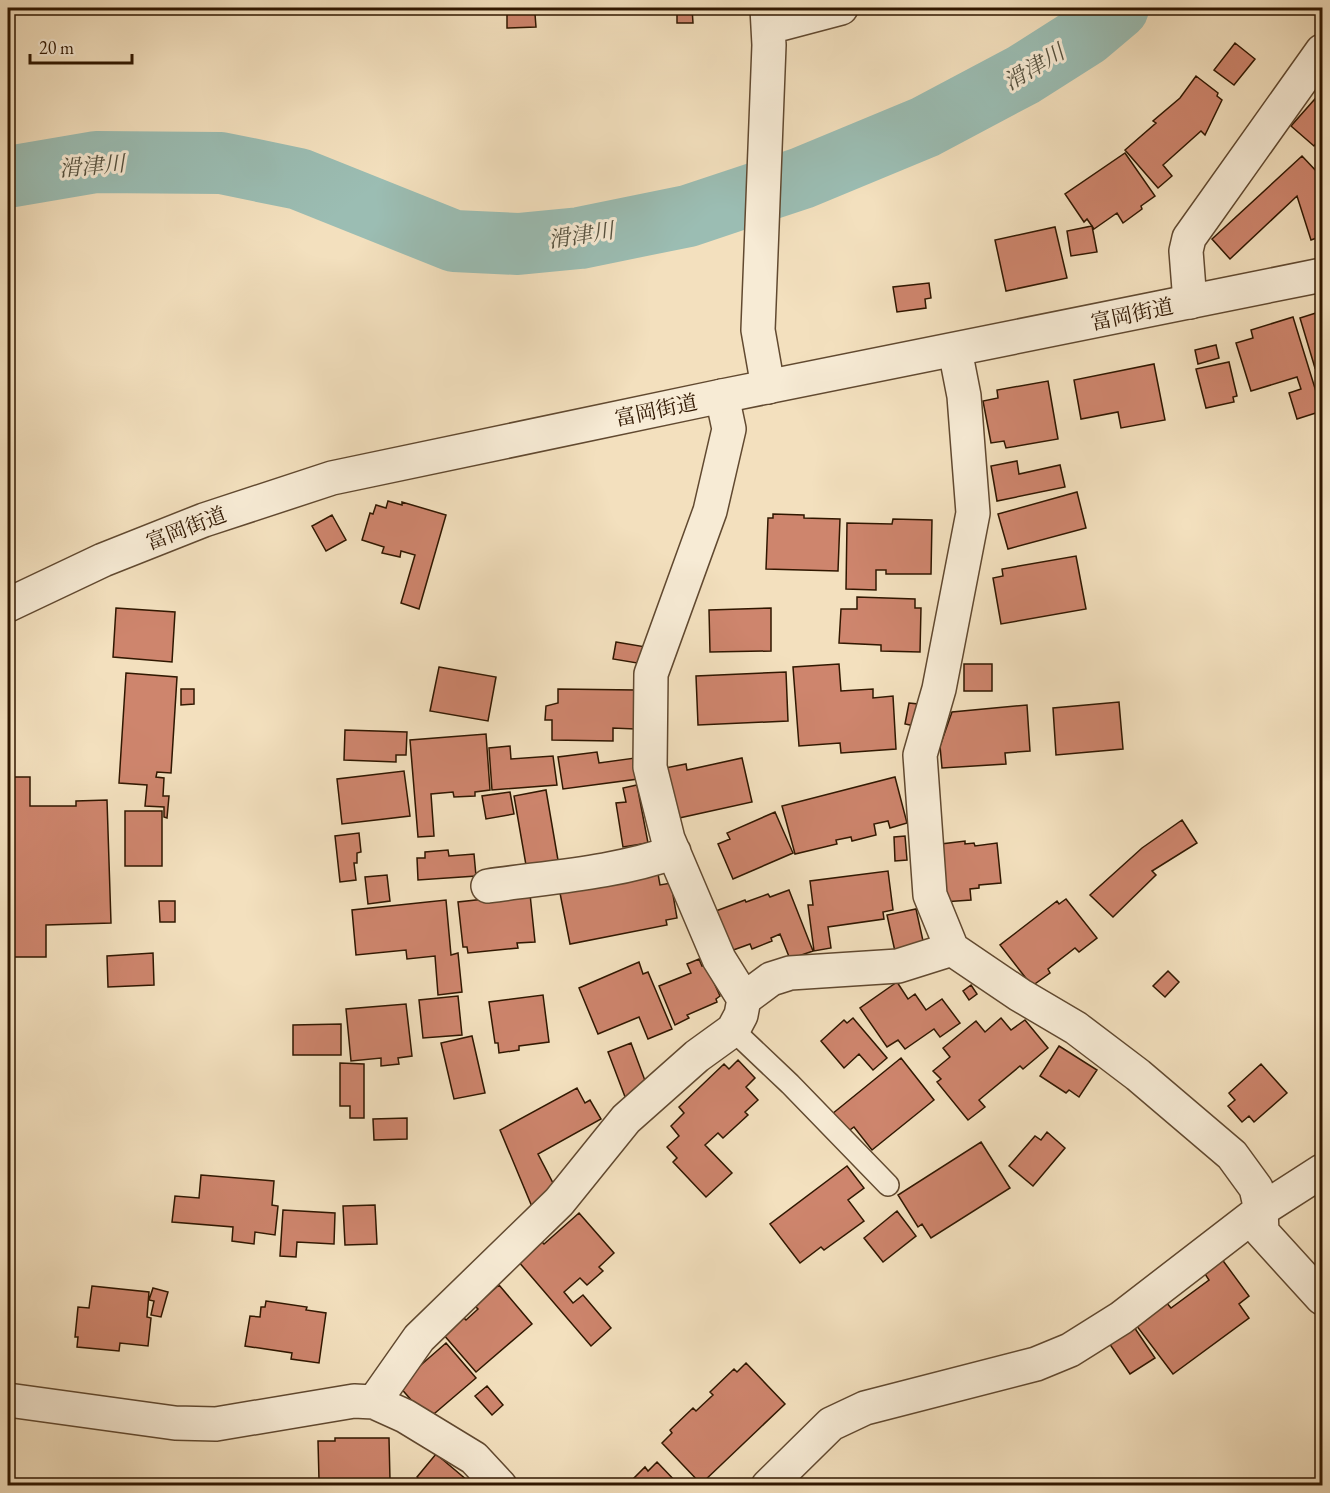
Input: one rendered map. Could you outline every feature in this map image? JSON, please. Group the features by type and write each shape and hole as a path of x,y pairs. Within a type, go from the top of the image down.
{"street":[{"path":"768,387 758,322 768,26 841,8"},
{"path":"1190,302 1186,251 1189,238 1323,51"},
{"name":"富岡街道","path":"8,605 103,560 204,520 332,478 722,396 1323,275"},
{"path":"955,350 964,396 973,513 939,689 920,755 930,895 952,949 1020,995 1076,1028 1138,1075 1232,1155 1256,1188 1263,1232 1323,1298"},
{"path":"374,1402 419,1338 559,1202 626,1119 697,1056 733,1030 741,1015 744,999 719,958 668,838 650,767 651,674 710,511 729,429 722,396"},
{"path":"488,885 654,860 674,852"},
{"path":"744,999 771,980 790,973 898,966 952,949"},
{"path":"768,1485 831,1424 865,1408 1036,1364 1070,1350 1121,1318 1261,1210 1323,1171"},
{"path":"8,1400 175,1423 216,1424 354,1401 374,1402 405,1416 474,1458 500,1485"}],"lane":[{"path":"733,1030 790,1084 888,1185"}],"building":[{"path":"507,8 555,8 555,13 535,14 536,27 507,28"},
{"path":"677,8 692,8 693,23 677,23"},
{"path":"1235,43 1255,59 1234,85 1214,70"},
{"path":"1196,76 1218,93 1217,96 1222,100 1205,135 1201,131 1163,165 1172,176 1158,188 1125,150 1156,123 1153,121 1180,98"},
{"path":"1322,91 1322,136 1314,146 1291,126"},
{"path":"1125,153 1155,196 1123,223 1117,213 1094,229 1087,219 1084,222 1065,194"},
{"path":"1302,156 1318,173 1322,185 1322,236 1311,240 1297,196 1230,259 1212,239"},
{"path":"1092,226 1097,252 1071,256 1067,231"},
{"path":"1055,227 1067,278 1006,291 995,240"},
{"path":"929,283 931,298 925,299 926,308 897,312 893,287"},
{"path":"1322,311 1322,366 1315,368 1300,318"},
{"path":"1293,317 1322,411 1297,419 1289,393 1301,389 1297,377 1251,391 1236,343 1253,338 1251,330"},
{"path":"1216,345 1219,358 1198,364 1195,350"},
{"path":"1229,362 1237,396 1233,397 1234,402 1206,408 1196,369"},
{"path":"1154,364 1165,420 1121,428 1118,412 1081,419 1074,380"},
{"path":"1048,381 1058,439 1006,448 1004,441 991,443 983,401 998,398 997,390"},
{"path":"1017,461 1019,474 1060,465 1065,487 997,501 991,466"},
{"path":"1077,492 1086,528 1008,549 998,514"},
{"path":"388,501 402,505 402,502 446,515 419,609 401,603 415,555 401,551 400,557 382,553 384,547 362,540 370,513 373,514 376,505 386,508"},
{"path":"773,514 840,519 838,571 766,569 768,518 773,518"},
{"path":"332,515 346,540 326,551 312,526"},
{"path":"893,519 932,520 931,574 886,574 886,570 876,570 876,590 846,589 847,523 892,524"},
{"path":"1076,556 1086,609 1001,624 993,578 1003,576 1002,569"},
{"path":"857,597 915,599 915,608 921,608 920,652 881,651 881,645 839,643 841,609 857,609"},
{"path":"116,608 175,612 172,662 113,657"},
{"path":"771,608 771,651 710,652 709,610"},
{"path":"616,642 646,647 643,664 613,659"},
{"path":"839,664 841,691 873,689 873,698 893,696 896,749 841,753 840,743 799,746 793,667"},
{"path":"964,664 992,664 992,691 964,691"},
{"path":"439,667 496,677 488,721 430,711"},
{"path":"786,672 788,721 698,725 696,676"},
{"path":"126,673 177,677 171,773 157,772 156,777 164,778 163,796 169,796 167,818 164,817 164,807 145,806 147,785 119,783"},
{"path":"181,689 194,689 194,704 181,705"},
{"path":"558,689 636,690 635,729 613,728 613,741 552,740 552,720 545,720 546,706 558,703"},
{"path":"1119,702 1123,749 1056,755 1053,708"},
{"path":"909,703 918,704 915,726 905,724"},
{"path":"1027,705 1030,751 1005,753 1006,764 942,768 940,746 952,712"},
{"path":"345,730 407,732 406,755 396,755 396,762 344,760"},
{"path":"486,734 490,790 475,792 475,796 454,797 453,792 431,794 434,836 418,837 410,740"},
{"path":"510,746 511,759 553,756 557,785 492,790 489,748"},
{"path":"597,752 599,763 635,758 638,779 563,789 558,757"},
{"path":"742,758 752,802 670,820 665,768 686,764 687,770"},
{"path":"404,771 410,816 342,824 337,779"},
{"path":"8,777 30,777 30,806 76,806 76,801 107,800 111,923 46,925 46,957 8,957"},
{"path":"895,777 907,823 890,828 888,821 874,824 876,835 852,841 851,837 836,840 837,844 795,854 782,806"},
{"path":"637,785 648,843 623,847 616,803 626,802 623,788"},
{"path":"546,790 559,866 527,871 514,796"},
{"path":"510,792 514,814 486,819 482,796"},
{"path":"125,811 162,811 162,866 125,866"},
{"path":"775,812 793,853 733,879 718,844 730,839 727,833"},
{"path":"1182,820 1197,843 1152,871 1156,875 1113,917 1090,895 1142,848"},
{"path":"359,833 361,852 357,853 357,863 354,863 356,880 340,882 335,836"},
{"path":"905,836 907,860 895,861 894,837"},
{"path":"965,841 965,844 974,843 975,846 997,843 1001,883 979,885 979,888 970,889 971,900 943,902 941,844"},
{"path":"448,850 449,856 474,854 476,876 418,880 417,858 425,858 425,852"},
{"path":"888,871 893,910 883,912 884,919 828,927 831,948 814,951 808,905 813,905 810,881"},
{"path":"658,874 660,885 671,883 677,918 666,920 667,925 570,944 560,893"},
{"path":"387,875 390,901 368,904 365,877"},
{"path":"789,890 813,951 790,959 780,934 771,938 772,941 752,949 750,944 725,953 708,914 745,900 746,902 768,894 770,897"},
{"path":"530,894 535,942 517,943 518,948 468,953 467,947 463,947 458,902"},
{"path":"1066,899 1097,938 1079,952 1075,948 1048,969 1050,973 1032,986 1000,945 1057,901 1059,904"},
{"path":"446,900 451,955 458,953 462,992 438,995 435,956 407,959 406,950 356,955 352,910"},
{"path":"159,901 175,901 175,922 160,922"},
{"path":"916,909 925,950 896,956 887,915"},
{"path":"153,953 154,985 108,987 107,956"},
{"path":"699,959 702,966 706,965 720,996 716,999 717,1002 687,1015 689,1018 675,1025 659,986 691,973 687,964"},
{"path":"639,962 643,974 648,972 672,1029 648,1039 639,1017 598,1034 579,988"},
{"path":"1168,971 1179,982 1165,997 1153,986"},
{"path":"897,982 908,999 915,994 926,1010 942,999 960,1023 940,1037 934,1029 905,1049 898,1040 887,1047 860,1008"},
{"path":"971,985 977,994 969,1000 963,991"},
{"path":"543,995 549,1042 519,1046 519,1050 499,1053 498,1043 495,1043 489,1002"},
{"path":"458,996 462,1035 423,1038 419,1000"},
{"path":"406,1004 412,1056 398,1058 399,1064 381,1066 381,1058 351,1061 346,1009"},
{"path":"853,1018 887,1058 873,1070 859,1054 844,1068 821,1041 844,1020 847,1023"},
{"path":"1001,1018 1011,1030 1025,1020 1048,1048 1023,1069 1020,1066 979,1100 985,1107 968,1120 937,1082 941,1079 933,1071 950,1057 943,1048 976,1021 985,1032"},
{"path":"341,1024 341,1055 293,1055 293,1025"},
{"path":"472,1036 485,1093 454,1099 441,1043"},
{"path":"631,1043 647,1086 627,1102 608,1052"},
{"path":"1059,1046 1097,1070 1079,1097 1069,1090 1066,1093 1040,1076"},
{"path":"901,1058 934,1100 872,1150 854,1127 847,1132 832,1114"},
{"path":"738,1060 755,1078 746,1087 758,1100 745,1112 748,1115 723,1138 718,1133 705,1145 732,1173 706,1197 673,1162 677,1158 667,1147 679,1136 671,1126 684,1113 679,1107 724,1064 729,1069"},
{"path":"340,1063 364,1064 364,1118 350,1118 350,1106 340,1106"},
{"path":"1261,1064 1287,1093 1254,1122 1249,1116 1242,1122 1228,1106 1235,1100 1229,1093"},
{"path":"577,1088 585,1103 590,1100 601,1119 538,1154 554,1185 533,1209 500,1130"},
{"path":"407,1118 407,1139 374,1140 373,1119"},
{"path":"1047,1132 1065,1148 1033,1186 1009,1166 1035,1136 1041,1140"},
{"path":"981,1142 1010,1188 931,1238 922,1224 918,1227 898,1195"},
{"path":"847,1166 864,1188 848,1200 864,1221 824,1250 821,1247 800,1263 770,1224"},
{"path":"201,1175 274,1181 272,1205 278,1206 275,1235 255,1232 254,1244 232,1241 233,1227 172,1222 175,1196 199,1198"},
{"path":"375,1205 377,1244 345,1245 343,1206"},
{"path":"283,1210 335,1213 334,1244 297,1242 296,1257 280,1256"},
{"path":"897,1211 916,1236 883,1262 864,1238"},
{"path":"579,1213 614,1253 599,1267 603,1271 587,1285 580,1278 564,1292 573,1303 583,1295 611,1328 591,1346 518,1261 541,1241 544,1244"},
{"path":"1221,1258 1249,1296 1239,1304 1249,1318 1173,1374 1136,1325 1166,1302 1171,1308 1209,1280 1203,1271"},
{"path":"499,1285 532,1324 476,1372 443,1334 463,1317 466,1320 478,1309 475,1306"},
{"path":"92,1286 149,1292 147,1317 151,1318 148,1346 120,1343 119,1351 77,1347 78,1337 75,1337 78,1307 89,1308"},
{"path":"153,1288 168,1292 161,1317 151,1315 154,1301 149,1300"},
{"path":"266,1301 307,1307 306,1310 326,1313 319,1363 291,1359 292,1353 245,1346 250,1316 260,1317 261,1307 265,1307"},
{"path":"1134,1327 1155,1358 1130,1374 1109,1343"},
{"path":"446,1343 476,1378 428,1419 398,1385"},
{"path":"746,1363 785,1404 701,1484 662,1443 672,1433 670,1430 693,1408 696,1411 713,1395 710,1392 734,1369 737,1372"},
{"path":"487,1386 503,1405 492,1415 475,1396"},
{"path":"335,1438 389,1438 390,1480 319,1480 318,1441 335,1441"},
{"path":"436,1454 474,1486 426,1486 417,1477"},
{"path":"657,1462 680,1486 626,1486 645,1467 648,1471"}],"waterway":[{"name":"滑津川","path":"8,177 96,162 221,163 299,179 454,241 518,244 580,238 688,216 802,178 925,127 1023,75 1086,35 1118,8"}]}
